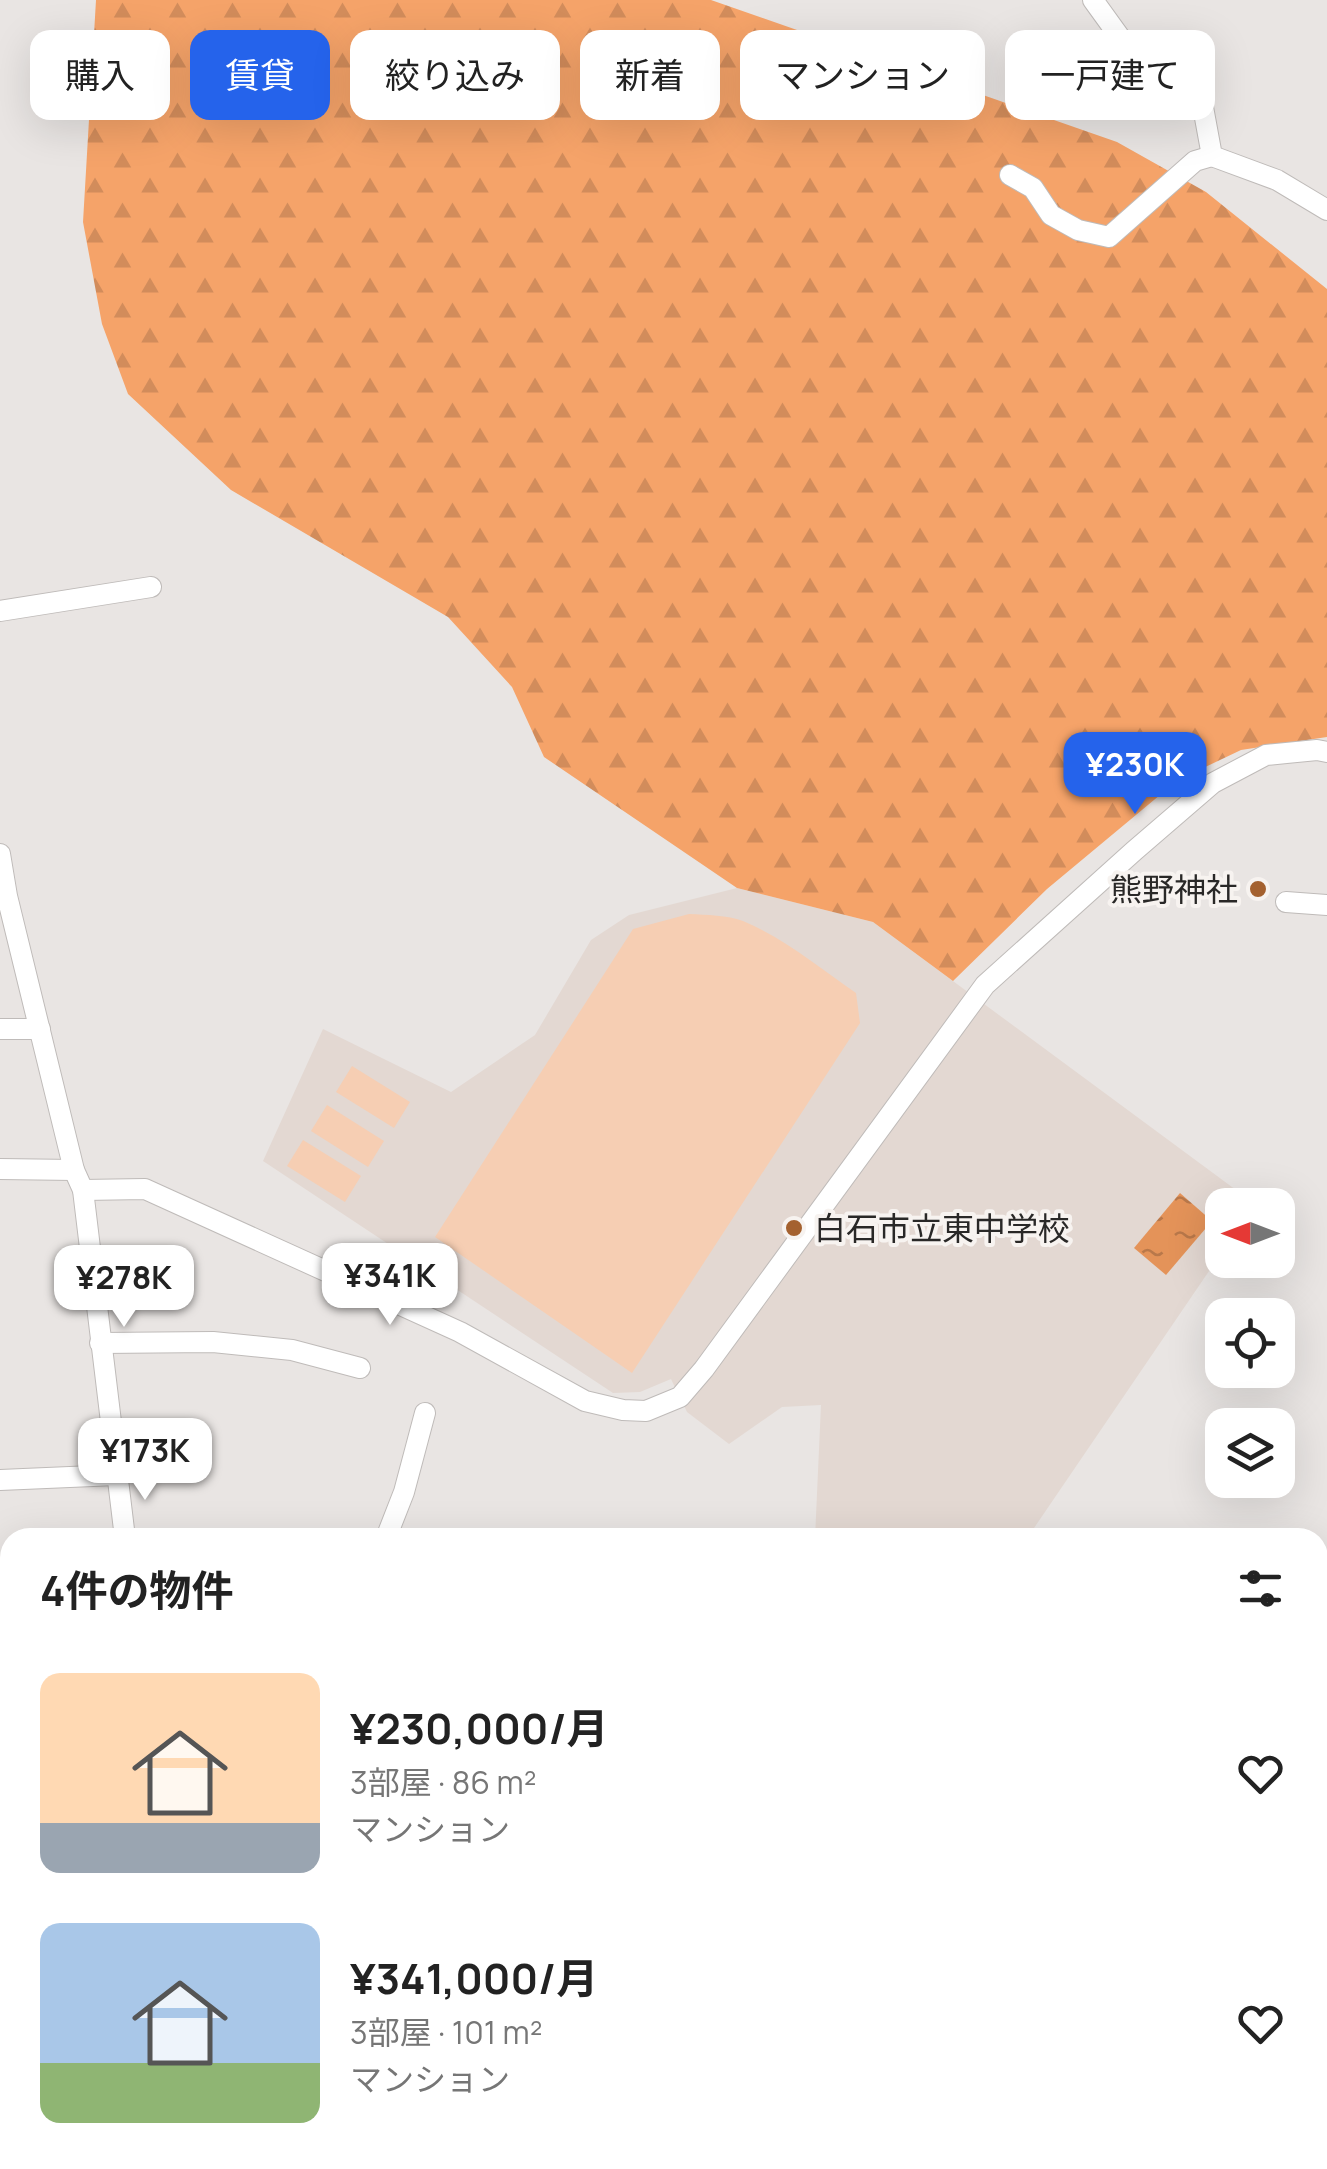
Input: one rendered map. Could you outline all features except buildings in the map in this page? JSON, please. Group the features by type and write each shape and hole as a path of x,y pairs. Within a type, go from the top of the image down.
{"street":[{"path":"1093,0 1132,54 1202,107 1212,156"},
{"path":"1010,175 1033,188 1051,215 1078,230 1109,236 1195,161 1212,156 1277,180 1327,210"},
{"path":"0,611 151,587"},
{"path":"82,1190 144,1189 460,1332 585,1401 646,1411 680,1396 704,1369 985,985 1214,783 1266,755 1327,752"},
{"path":"0,854 4,896 82,1190 124,1528"},
{"path":"1286,902 1327,905"},
{"path":"0,1029 40,1029"},
{"path":"0,1169 74,1170"},
{"path":"100,1342 213,1342 292,1350 360,1368"},
{"path":"390,1528 425,1413"},
{"path":"0,1480 116,1476"}],"shaded area":[{"name":"白石市立東中学校","path":"737,888 873,922 1233,1188 1205,1188 1205,1277 1034,1528 815,1528 821,1405 782,1407 729,1444 687,1412 671,1379 640,1392 613,1393 263,1161 323,1029 451,1092 535,1035 591,940 629,915"},
{"path":"689,914 737,919 787,945 856,993 860,1023 632,1373 435,1237 633,929"},
{"path":"352,1066 410,1102 394,1128 336,1092"},
{"path":"327,1105 384,1141 368,1167 311,1131"},
{"path":"303,1140 361,1176 345,1202 287,1166"}],"green space":[{"path":"96,0 711,0 797,30 740,30 740,120 985,120 985,96 1005,103 1005,120 1054,120 1117,142 1206,192 1327,289 1327,737 1241,750 1178,780 1047,889 953,981 873,922 737,888 544,757 512,687 448,617 231,490 128,394 102,324 83,222 89,120 170,120 170,30 94,30"}],"water":[{"path":"1180,1193 1205,1215 1205,1229 1166,1275 1134,1248"}],"place":[{"name":"熊野神社","path":"1258,889"},
{"name":"白石市立東中学校","path":"794,1228"}]}
